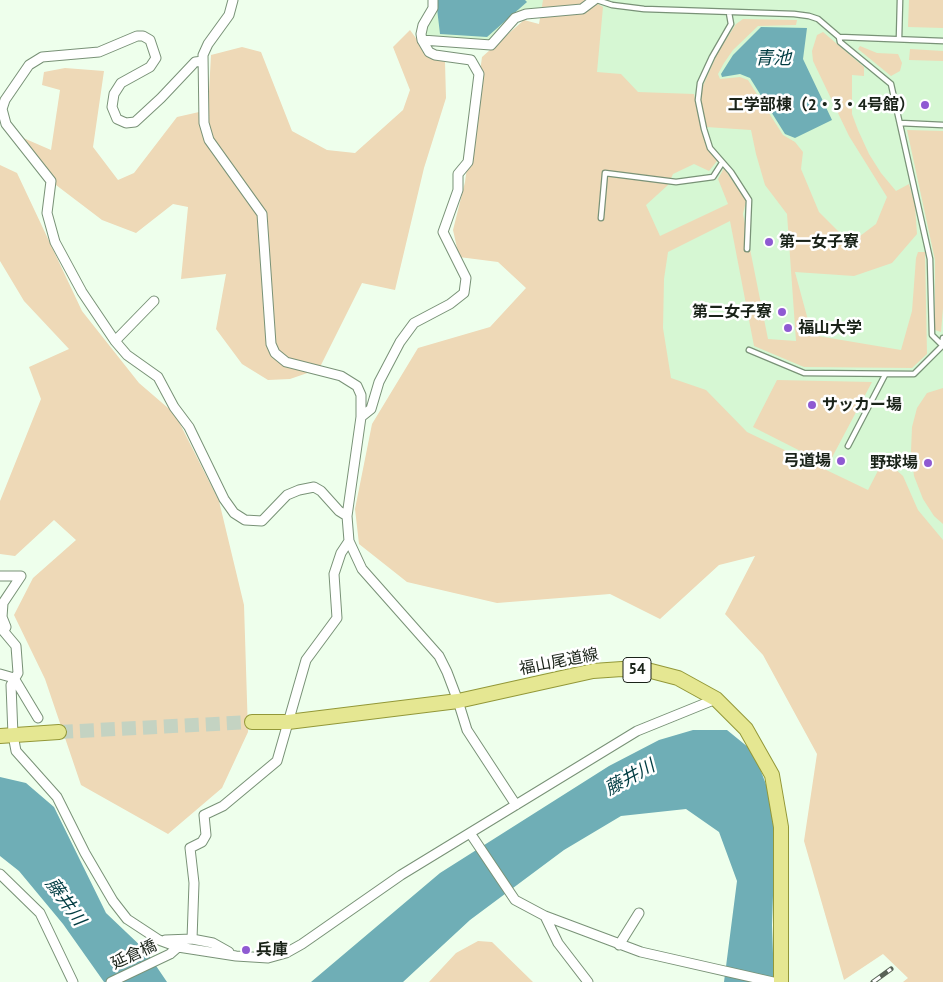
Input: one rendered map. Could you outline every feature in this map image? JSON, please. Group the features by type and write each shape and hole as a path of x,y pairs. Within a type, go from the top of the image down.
{"main road":[{"name":"福山尾道線","path":"252,722 288,722 458,701 593,671 622,669 651,671 678,678 716,699 746,729 772,775 781,827 773,982"},
{"path":"6,735 60,732"}],"street":[{"path":"233,0 229,15 208,44 203,55 204,123 209,140 262,214 271,344 275,353 286,362 341,376 357,386 361,395 361,417 347,516 349,540 362,569 439,656 458,701 467,730 516,805"},
{"path":"361,417 371,409 380,382 400,342 414,323 450,304 464,293 466,278 443,232 458,190 458,174 468,162 479,74 471,60 436,55 429,52 422,40 421,34 422,25 432,8 433,0"},
{"path":"422,40 492,45 515,18 526,14 582,10 595,0"},
{"path":"203,61 195,62 135,122 126,123 117,119 112,108 114,94 121,83 150,67 156,58 150,40 143,36 137,36 99,52 42,58 29,65 3,99 2,109 6,124 51,181 47,213 55,242 82,292 115,341 127,355 158,377 174,407 189,427 224,500 234,513 246,520 262,521 287,495 299,490 314,488 321,491 347,516"},
{"path":"115,341 154,301"},
{"path":"192,938 194,883 190,848 202,842 206,836 204,815 223,806 277,761 306,660 337,618 334,574 341,552 349,540"},
{"path":"0,576 21,576 3,603 2,618 6,627 2,629 16,646 18,672 11,685 6,735 16,751 57,798 112,900 127,919 159,940 178,947 236,956 268,958 286,953 401,875 472,836 516,805 637,731 716,699"},
{"path":"0,674 14,678 38,718"},
{"path":"472,836 515,900 545,916 641,952 773,982"},
{"path":"0,874 40,913 73,982"},
{"path":"619,945 639,913"},
{"path":"545,916 558,943 588,982"},
{"path":"159,940 192,938 213,943 236,956"},
{"name":"延倉橋","path":"111,982 170,954 178,947"}],"lane":[{"path":"595,0 612,5 636,8 809,16 818,19 839,37 840,42 891,84 930,260 932,335 942,346"},
{"path":"899,40 900,0"},
{"path":"729,13 731,24 700,83 698,100 710,148 731,172 749,200 747,250"},
{"path":"839,37 943,42"},
{"path":"900,123 943,125"},
{"path":"601,218 606,173 676,182 714,177 722,162"},
{"path":"749,350 804,373 914,374 942,346 943,338"},
{"path":"848,446 885,375"}],"shaded area":[{"name":"福山大学","path":"432,0 943,0 943,548 669,391 575,10 521,16 491,45 422,40"},
{"path":"543,0 591,0 603,7 597,72 621,74 638,92 694,94 706,146 717,161 709,171 694,164 673,174 668,185 646,205 660,236 728,204 718,179 724,168 746,201 743,214 768,339 796,341 787,214 765,185 751,130 706,127 701,99 702,88 718,52 736,24 743,19 797,20 796,25 758,26 733,50 718,74 720,79 740,77 748,80 783,135 795,142 803,152 801,169 819,212 843,236 860,236 876,224 887,197 849,136 813,61 812,51 817,35 823,32 864,67 864,76 852,75 852,114 869,154 881,173 896,191 909,184 915,205 917,234 892,263 854,276 795,272 812,335 901,350 912,311 916,258 918,252 925,252 927,354 912,368 804,367 754,346 730,221 668,252 664,279 663,328 671,378 706,390 747,432 868,490 884,459 903,476 918,510 943,540 943,982 903,982 908,978 883,954 844,980 804,841 817,754 763,655 725,614 755,556 719,565 660,619 610,594 497,603 407,582 359,544 355,509 372,424 418,348 490,327 526,288 498,262 459,257 453,230 465,182 482,57 524,20 539,24"},
{"path":"909,0 943,0 943,28 908,27"},
{"path":"410,30 429,56 445,62 446,98 424,168 395,290 362,283 319,369 290,379 268,380 242,364 216,329 226,274 181,279 188,207 173,204 136,233 102,220 56,185 21,137 51,150 60,90 42,85 44,72 65,68 104,71 93,147 118,180 134,173 177,117 208,110 211,55 242,47 261,52 292,131 327,150 355,153 403,110 410,90 393,47"},
{"path":"860,46 877,53 898,54 902,63 900,71 891,76 858,49"},
{"path":"910,49 943,51 943,61 909,60"},
{"path":"907,130 943,131 943,308 941,332 935,330 935,260"},
{"path":"0,165 17,173 82,311 139,383 175,414 219,501 244,605 248,732 222,788 168,834 81,785 45,679 14,615 33,578 76,540 54,520 15,556 0,554 0,501 41,399 29,367 69,349 24,301 0,261"},
{"name":"サッカー場","path":"777,380 872,382 828,465 753,427"},
{"name":"野球場","path":"943,388 943,524 934,516 923,499 914,476 911,451 912,427 917,408 927,393"},
{"path":"478,941 492,942 533,982 429,982 456,953"}],"water":[{"path":"436,0 525,0 527,2 487,37 440,34"},
{"name":"青池","path":"761,27 807,28 803,59 832,120 795,138 785,134 750,78 740,74 722,77 721,74 733,55"},
{"name":"藤井川","path":"693,730 727,730 754,752 768,790 775,837 772,925 774,982 724,982 737,881 719,832 686,809 621,816 564,850 470,920 403,982 311,982 440,873 609,766 659,740"},
{"name":"藤井川","path":"0,777 26,783 54,807 106,913 146,951 167,982 104,982 63,924 19,871 0,856"}],"tunnel":[{"path":"59,732 252,722"}],"railway":[{"path":"873,982 891,969"}],"place":[{"name":"工学部棟（2・3・4号館）","path":"925,105"},
{"name":"第一女子寮","path":"769,242"},
{"name":"第二女子寮","path":"782,312"},
{"name":"福山大学","path":"788,328"},
{"name":"サッカー場","path":"812,405"},
{"name":"弓道場","path":"841,461"},
{"name":"野球場","path":"928,463"},
{"name":"兵庫","path":"246,950"}]}
